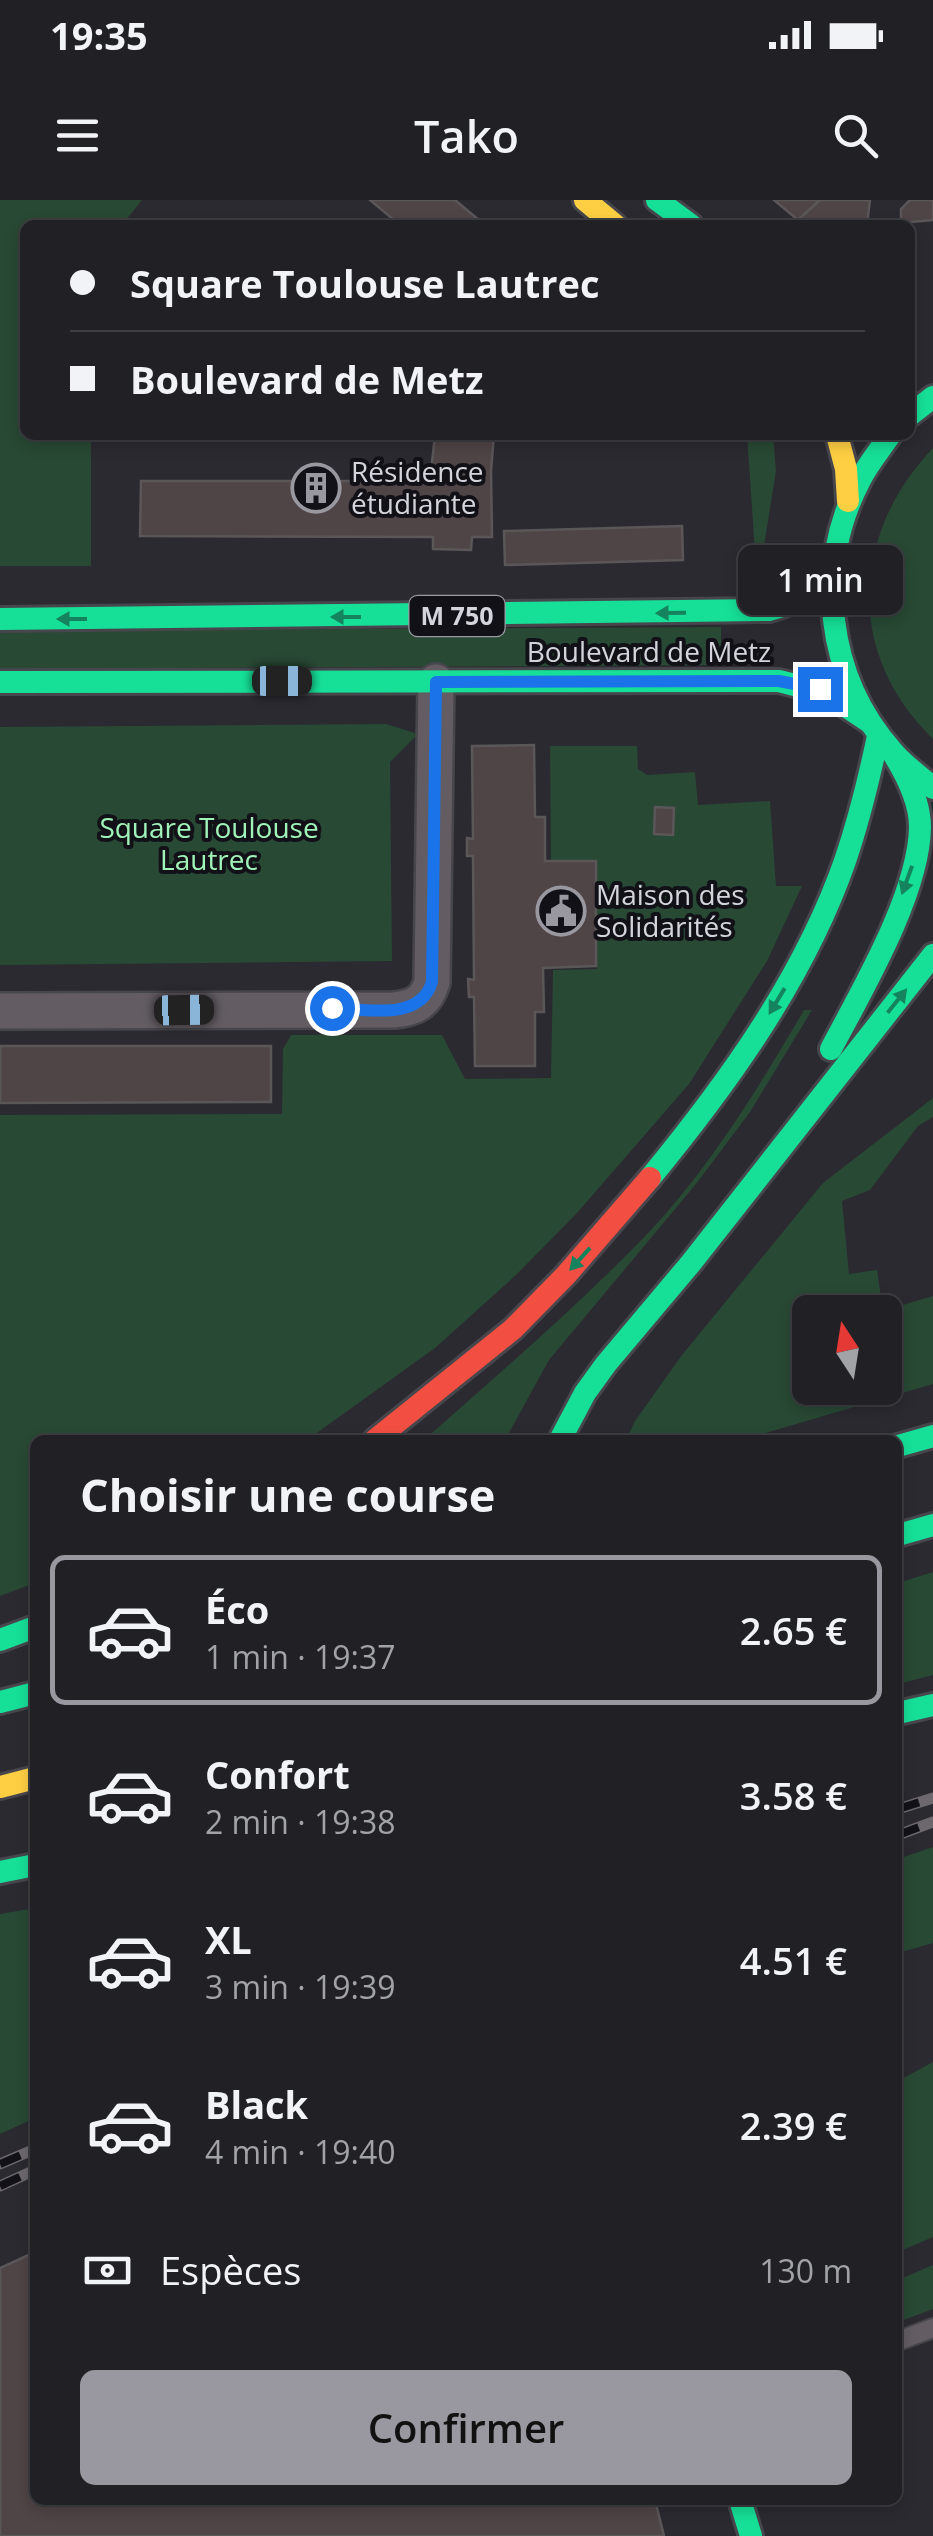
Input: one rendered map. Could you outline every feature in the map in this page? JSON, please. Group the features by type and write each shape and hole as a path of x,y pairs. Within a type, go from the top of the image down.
{"main road":[{"path":"585,200 609,220"},
{"path":"657,200 684,220"},
{"path":"915,408 930,386"},
{"path":"838,440 846,469 848,501"},
{"path":"886,440 848,501 832,562 830,604 836,645 848,685 873,729 894,754 933,788"},
{"name":"Boulevard de Metz","path":"0,619 740,612 778,608 801,599 832,562"},
{"name":"Boulevard de Metz","path":"0,682 779,681 807,684 832,694 873,729"},
{"path":"381,1435 494,1346 546,1295 663,1164 746,1053 823,916 862,813 873,729"},
{"path":"770,1159 867,977 916,855 920,828 916,803 894,754"},
{"path":"563,1435 585,1394 933,955"},
{"path":"902,1445 933,1436"},
{"path":"902,1534 933,1524"},
{"path":"0,1640 30,1629"},
{"path":"0,1702 30,1694"},
{"path":"902,1712 933,1704"},
{"path":"0,1787 30,1779"},
{"path":"0,1872 30,1867"},
{"path":"742,2505 751,2536"}],"street":[{"path":"0,1011 394,1010 421,1002 432,982 436,682"}],"lane":[{"path":"902,2340 933,2328"}],"green space":[{"path":"0,200 142,200 126,220 20,220 20,440 91,440 91,566 0,566"},
{"path":"747,440 773,440 776,471 763,552 755,552"},
{"path":"933,448 933,739 904,706 884,670 873,632 869,594 874,555 886,518 906,482"},
{"path":"721,627 721,665 0,669 0,631"},
{"name":"Square Toulouse Lautrec","path":"386,724 418,734 390,762 392,961 0,965 0,727"},
{"path":"550,746 637,746 638,769 647,775 695,772 698,805 770,801 776,886 802,886 767,961 689,1084 577,1213 435,1348 314,1435 30,1435 30,1585 0,1596 0,1115 282,1114 283,1049 291,1035 442,1035 465,1079 551,1078 553,970 597,969 596,862 551,861"},
{"path":"804,1010 812,1010 750,1112 696,1184 549,1360 508,1435 430,1435 568,1312 650,1231 693,1180 770,1068"},
{"path":"933,1098 933,1117 918,1126 870,1190 842,1201 849,1274 877,1270 881,1295 792,1295 792,1405 861,1405 758,1435 628,1435 682,1355 823,1183"},
{"path":"933,1296 933,1384 902,1393 902,1305"},
{"path":"933,1572 933,1675 902,1683 902,1582"},
{"path":"933,1847 933,1943 902,1952 902,1858"},
{"path":"30,1909 30,2120 0,2134 0,1914"},
{"path":"933,2062 933,2237 902,2250 902,2079"},
{"path":"933,2265 933,2309 902,2321 902,2278"}],"building":[{"path":"370,200 455,200 479,220 394,220"},
{"path":"774,200 820,200 798,220"},
{"path":"820,200 870,200 868,220 798,220"},
{"path":"910,200 933,200 933,220 901,220 901,209"},
{"name":"Résidence étudiante","path":"434,440 494,440 492,537 472,537 471,550 433,549 433,537 140,536 141,481 430,481"},
{"path":"682,526 683,560 505,565 504,531"},
{"path":"534,745 535,817 545,817 545,861 596,861 596,966 543,968 544,1012 535,1012 535,1066 475,1066 474,997 469,997 468,979 474,980 473,856 467,856 467,838 473,839 472,746"},
{"path":"655,807 674,808 673,835 654,834"},
{"path":"0,1046 271,1046 271,1102 0,1103"},
{"path":"30,2254 30,2505 656,2505 664,2536 0,2536 0,2268"}],"railway":[{"path":"902,1808 933,1798"},
{"path":"902,1834 933,1822"},
{"path":"0,2164 30,2151"},
{"path":"0,2186 30,2172"}],"traffic: fast":[{"path":"657,200 684,220"},
{"path":"915,411 933,397"},
{"path":"887,440 863,474 845,514 836,549 834,621 853,690 870,722 897,757 933,788"},
{"path":"0,619 769,610 806,593 832,561"},
{"path":"0,682 779,681 826,693 868,721"},
{"path":"650,1178 735,1067 808,947 845,861 878,736"},
{"path":"831,1049 887,941 917,853 918,808 894,755"},
{"path":"563,1435 606,1364 691,1263 933,955"},
{"path":"902,1445 933,1436"},
{"path":"902,1534 933,1525"},
{"path":"0,1640 30,1629"},
{"path":"0,1702 30,1694"},
{"path":"902,1712 933,1705"},
{"path":"0,1872 30,1866"},
{"path":"742,2505 751,2536"}],"traffic: slow":[{"path":"585,200 609,220"},
{"path":"838,440 846,469 848,501"},
{"path":"0,1787 30,1779"}],"traffic: jam":[{"path":"381,1435 513,1329 650,1178"}],"place":[{"name":"Résidence étudiante","path":"316,488"},
{"name":"Maison des Solidarités","path":"561,911"}],"route":[{"path":"332,1008 410,1008 429,993 436,682 779,681 820,689"}]}
